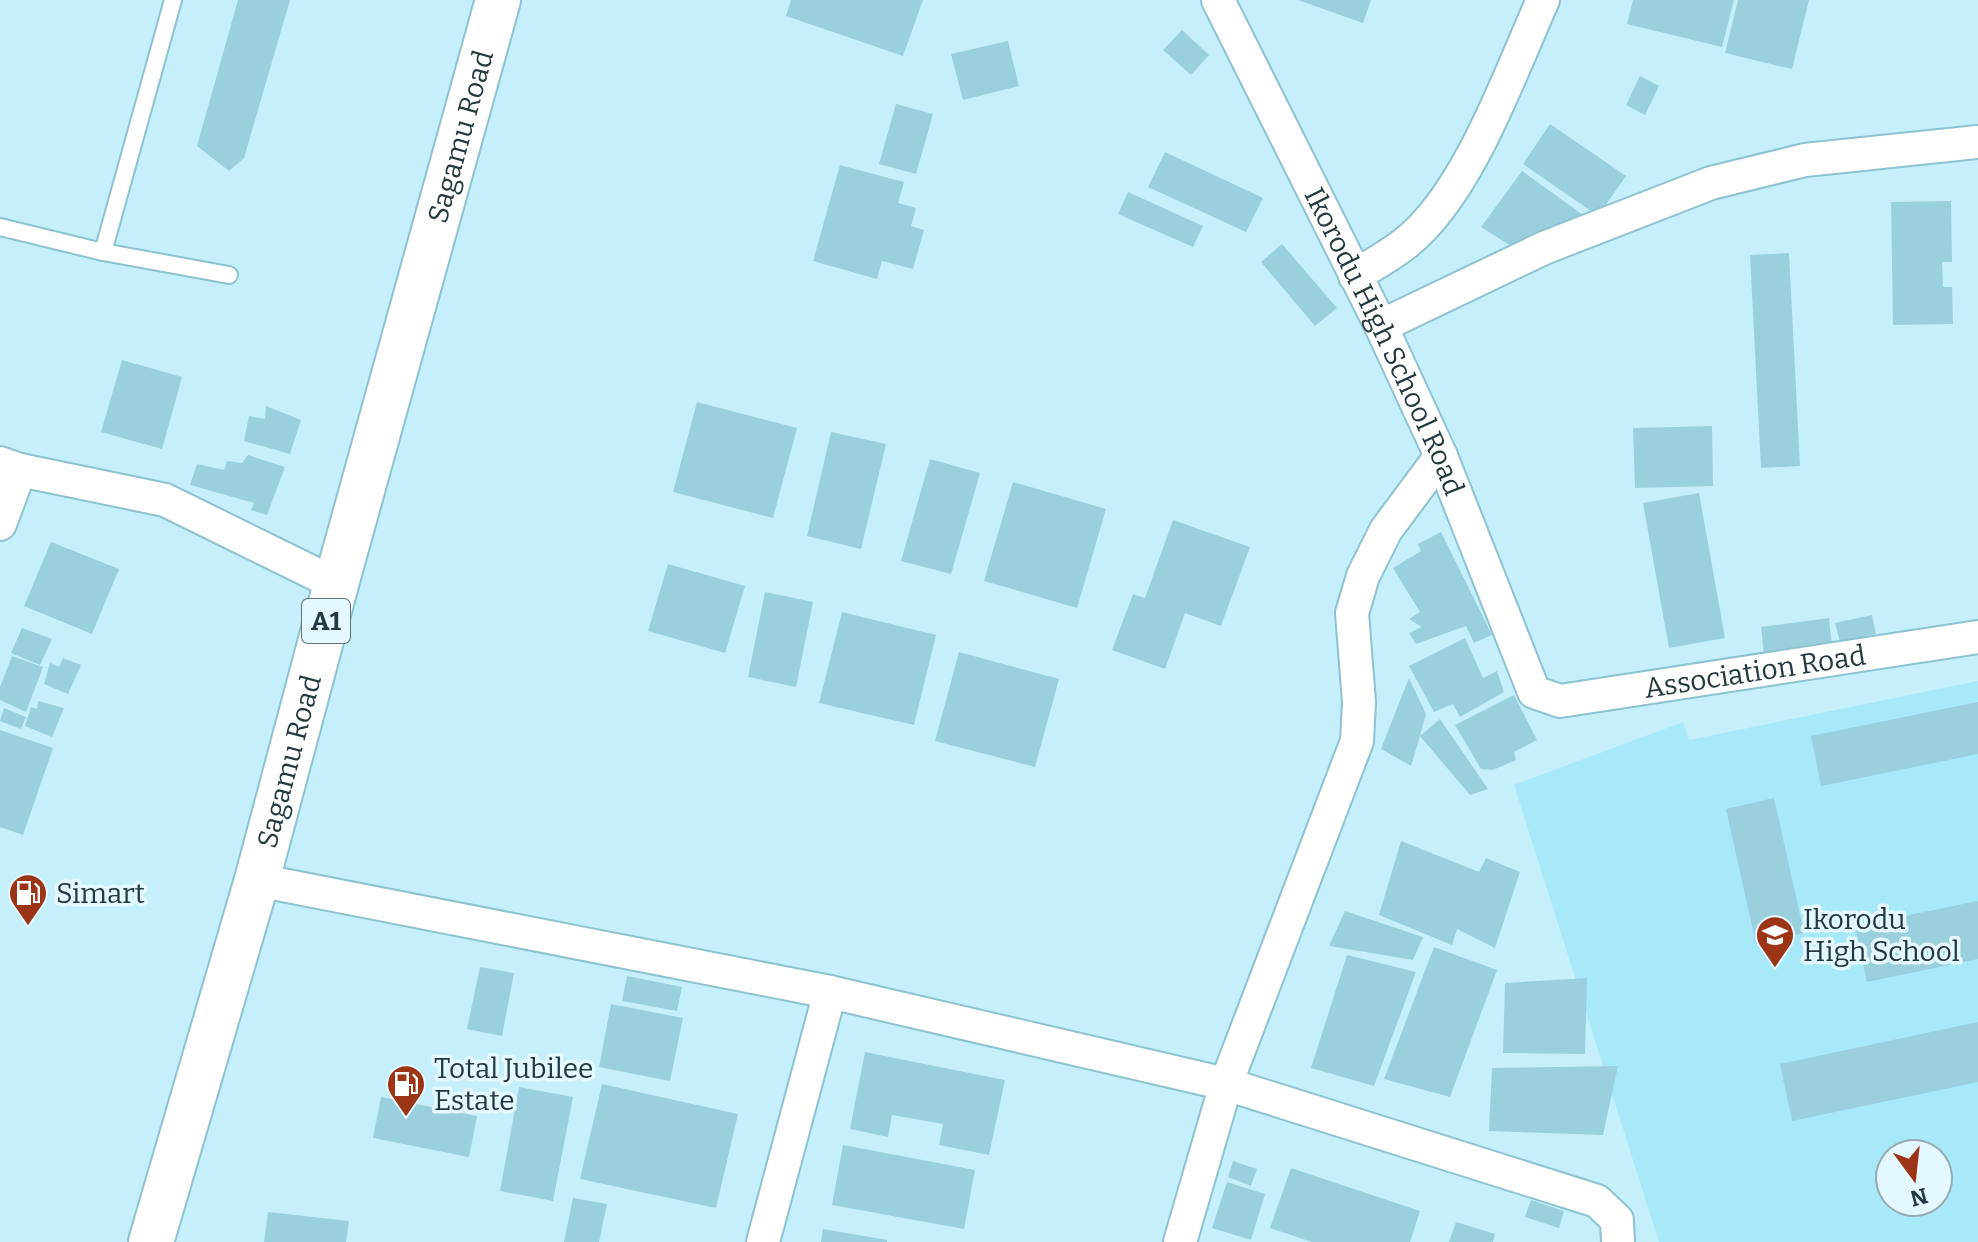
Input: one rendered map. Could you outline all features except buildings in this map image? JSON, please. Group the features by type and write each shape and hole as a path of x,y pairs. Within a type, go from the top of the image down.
{"highway":[{"name":"Sagamu Road","path":"151,1242 257,880 498,0"}],"street":[{"name":"Ikorodu High School Road","path":"1218,0 1381,326 1441,456 1534,692"},
{"path":"1355,276 1408,241 1451,194 1482,135 1543,0"},
{"path":"1381,326 1544,248 1711,183 1805,160 1978,142"},
{"path":"1180,1242 1226,1084 1357,741 1359,702 1352,613 1363,576 1386,530 1441,456"},
{"path":"0,524 10,466 165,500 336,584"},
{"name":"Association Road","path":"1534,692 1560,701 1978,637"},
{"path":"257,880 830,992 1226,1084 1597,1201 1617,1220 1618,1242"},
{"path":"763,1242 830,992"}],"lane":[{"path":"103,252 173,0"},
{"path":"0,227 103,252 229,275"}],"shaded area":[{"name":"Ikorodu High School","path":"1978,681 1978,1242 1659,1242 1514,785 1683,722 1689,740"}],"place":[{"name":"Simart","path":"28,927"},
{"name":"Ikorodu High School","path":"1775,969"},
{"name":"Total Jubilee Estate","path":"406,1118"}]}
